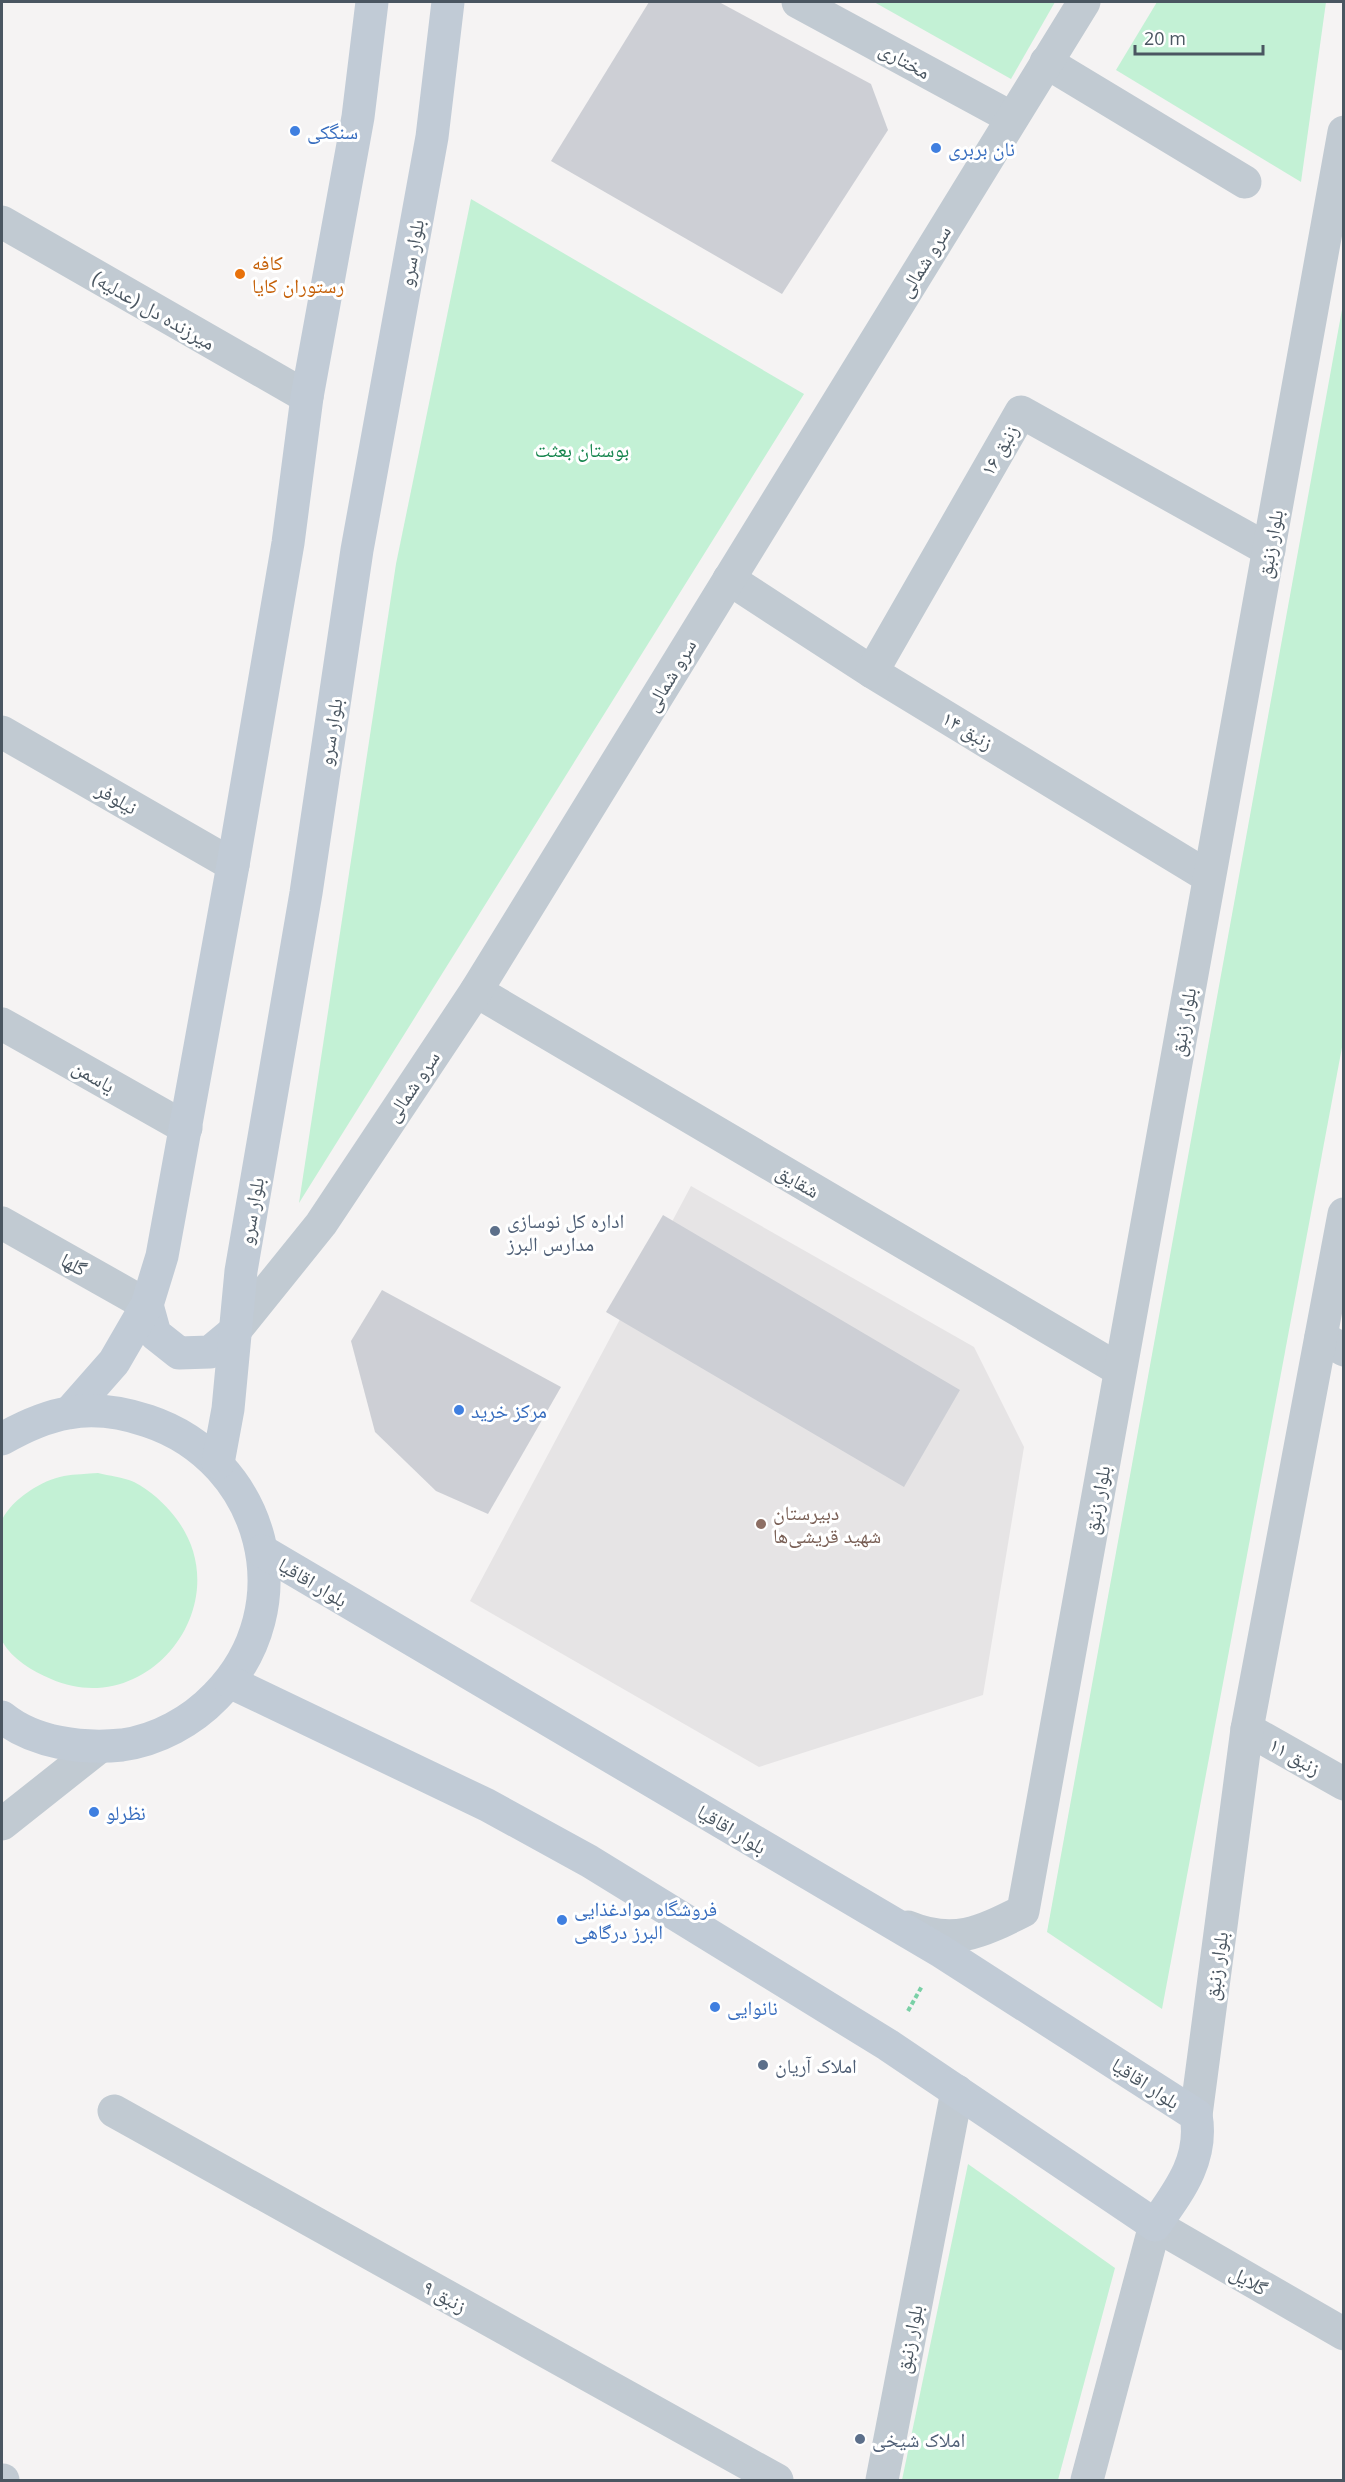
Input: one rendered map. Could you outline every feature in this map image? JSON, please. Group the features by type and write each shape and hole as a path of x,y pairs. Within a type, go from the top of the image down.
{"main road":[{"path":"70,1412 114,1362 147,1305 162,1256 288,543 306,397 358,117 372,2"},
{"name":"بلوار سرو","path":"218,1463 228,1409 241,1271 306,893 357,550 432,137 448,2"},
{"path":"147,1305 155,1334 179,1353 210,1352 234,1332"},
{"path":"2,1439 31,1423 70,1412 124,1413 175,1430 218,1463 238,1489 254,1519 262,1551 264,1597 253,1642 230,1682 203,1709 172,1730 136,1743 98,1748 52,1742 10,1724 2,1718"},
{"name":"بلوار اقاقیا","path":"262,1551 942,1952 1196,2115"},
{"path":"230,1682 487,1805 590,1861 888,2045 1155,2225 1185,2184 1195,2157 1199,2133 1196,2115"}],"street":[{"name":"مختاری","path":"798,2 1012,118"},
{"name":"سرو شمالی","path":"234,1332 321,1224 476,991 1084,2"},
{"path":"1047,62 1245,182"},
{"name":"بلوار زنبق","path":"880,1916 945,1938 982,1932 1023,1911 1344,132"},
{"name":"میرزنده دل (عدلیه)","path":"2,222 306,397"},
{"name":"زنبق ۱۶","path":"872,672 1021,412 1269,550"},
{"name":"زنبق ۱۴","path":"729,579 872,672 1209,877"},
{"name":"نیلوفر","path":"2,732 233,864"},
{"name":"شقایق","path":"476,991 1120,1370"},
{"name":"یاسمن","path":"2,1024 186,1128"},
{"name":"بلوار زنبق","path":"1196,2115 1247,1729 1332,1343 1344,1214"},
{"name":"گلها","path":"2,1223 147,1305"},
{"name":"زنبق ۱۱","path":"1247,1729 1344,1784"},
{"path":"2,1824 98,1748"},
{"name":"بلوار زنبق","path":"882,2481 957,2091"},
{"name":"زنبق ۹","path":"114,2111 777,2481"},
{"path":"1088,2481 1155,2225"},
{"name":"گلایل","path":"1155,2225 1344,2334"}],"path":[{"path":"888,2045 942,1952"}],"shaded area":[{"name":"دبیرستان شهید قریشی‌ها","path":"691,1186 974,1347 1024,1447 983,1695 759,1767 470,1601"}],"green space":[{"path":"874,2 1055,2 1011,79"},
{"path":"1157,2 1326,2 1301,182 1116,70"},
{"name":"بوستان بعثت","path":"471,199 804,394 299,1203 396,564"},
{"path":"1343,304 1343,1042 1162,2009 1047,1932"},
{"path":"98,1473 140,1485 171,1512 193,1550 197,1584 191,1617 174,1646 151,1669 121,1684 87,1688 51,1679 37,1672 17,1659 2,1641 2,1520 20,1498 37,1486 64,1476"},
{"path":"968,2164 1115,2268 1058,2480 902,2480"}],"building":[{"path":"649,2 719,2 871,84 888,130 782,294 551,161"},
{"path":"663,1215 960,1390 904,1487 606,1312"},
{"name":"مرکز خرید","path":"382,1290 561,1387 488,1514 436,1491 375,1432 351,1341"}],"place":[{"name":"سنگکی","path":"295,131"},
{"name":"نان بربری","path":"936,148"},
{"name":"کافه رستوران کایا","path":"240,274"},
{"name":"اداره کل نوسازی مدارس البرز","path":"495,1231"},
{"name":"مرکز خرید","path":"459,1410"},
{"name":"دبیرستان شهید قریشی‌ها","path":"761,1524"},
{"name":"نظرلو","path":"94,1812"},
{"name":"فروشگاه موادغذایی البرز درگاهی","path":"562,1920"},
{"name":"نانوایی","path":"715,2007"},
{"name":"املاک آریان","path":"763,2065"},
{"name":"املاک شیخی","path":"860,2439"}]}
